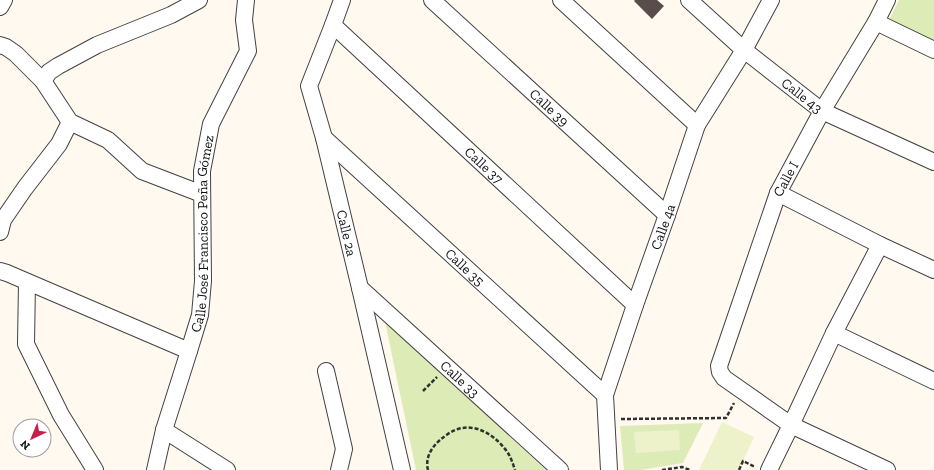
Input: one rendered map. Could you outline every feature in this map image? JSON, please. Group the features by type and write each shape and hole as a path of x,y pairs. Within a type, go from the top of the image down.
{"street":[{"path":"0,7 4,0"},
{"path":"44,81 49,72 97,45 171,15 199,0"},
{"name":"Calle José Francisco Peña Gómez","path":"155,470 164,430 200,315 203,281 202,171 212,124 248,51 244,20 246,0"},
{"name":"Calle 2a","path":"342,0 309,86 324,138 402,470"},
{"name":"Calle 39","path":"432,0 667,215"},
{"path":"561,0 697,125"},
{"name":"Calle 43","path":"688,0 744,50 822,111 934,162"},
{"name":"Calle 4a","path":"609,470 605,395 635,304 697,125 744,50 771,0"},
{"name":"Calle I","path":"740,390 724,378 720,372 719,366 778,193 822,111 876,22 887,0"},
{"path":"876,22 934,50"},
{"name":"Calle 37","path":"333,25 635,304"},
{"path":"0,45 16,54 44,81 70,122 108,140 142,171 202,194"},
{"path":"0,232 3,220 25,188 59,144 70,122"},
{"name":"Calle 35","path":"324,138 605,395"},
{"path":"778,193 880,245 934,270"},
{"path":"763,469 791,425 834,333 880,245"},
{"path":"0,271 189,351"},
{"path":"26,282 26,344 61,415 95,470"},
{"name":"Calle 33","path":"360,288 560,470"},
{"path":"834,333 934,381"},
{"path":"326,371 344,449 339,470"},
{"path":"740,390 791,425 883,469"},
{"path":"164,430 226,470"}],"path":[{"path":"423,391 438,376"},
{"path":"606,419 726,418 740,390"},
{"path":"428,470 427,459 430,450 435,444 453,431 466,428 481,430 488,433 507,452 515,470"},
{"path":"738,470 743,461 763,469"},
{"path":"662,470 682,467 690,470"}],"green space":[{"path":"899,0 934,0 934,41 889,20"},
{"path":"385,322 546,470 416,470"},
{"path":"722,422 754,437 739,470 699,470"},
{"path":"703,423 683,463 641,470 624,470 620,426"},
{"path":"679,430 680,450 636,453 634,432"}],"building":[{"path":"657,0 664,6 652,19 634,1"}]}
